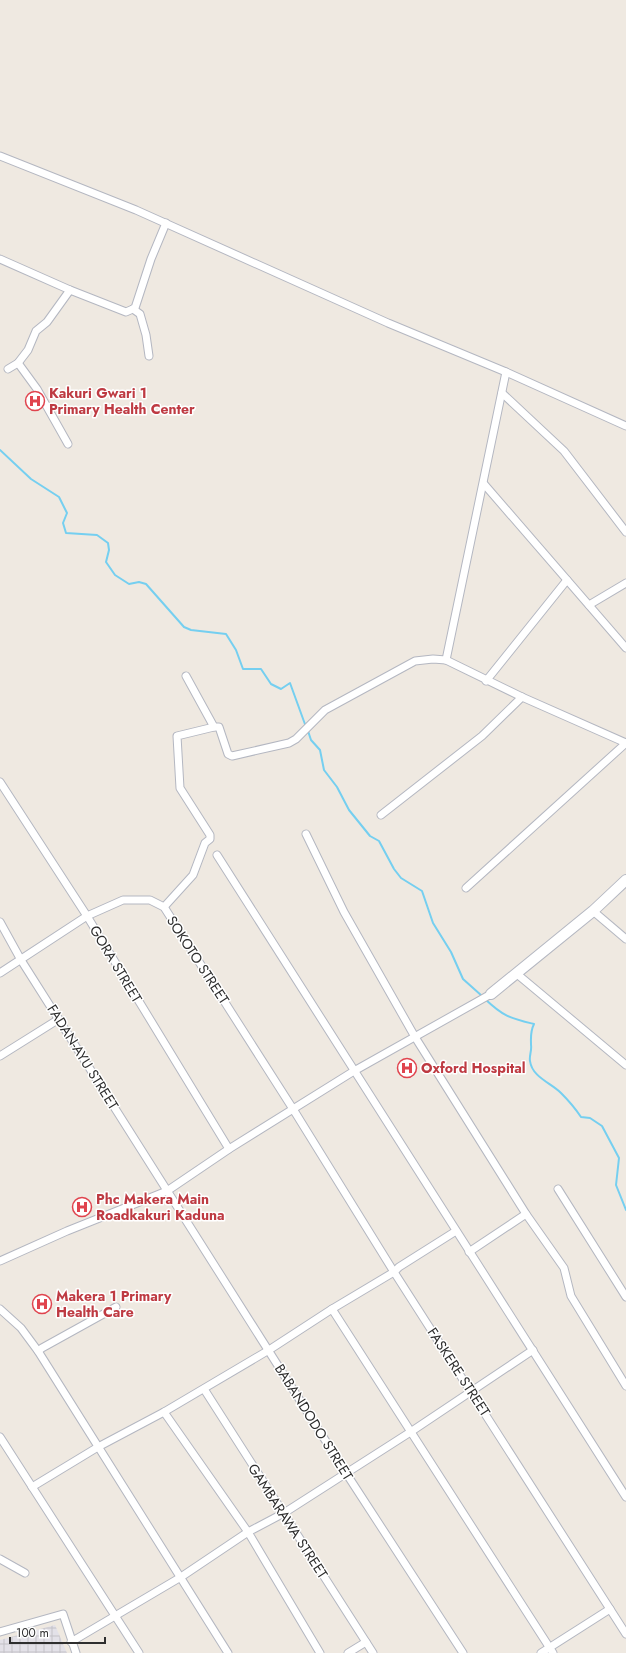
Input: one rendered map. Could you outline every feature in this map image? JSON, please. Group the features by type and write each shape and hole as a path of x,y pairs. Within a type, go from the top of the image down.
{"main road":[{"path":"491,994 593,911 626,880"}],"street":[{"path":"0,156 166,223 388,323 506,372 626,426"},
{"path":"0,259 70,290 126,312 135,308 151,259 166,223"},
{"path":"8,369 18,363 28,350 36,331 46,322 70,290"},
{"path":"133,309 140,314 146,335 149,356"},
{"path":"18,363 37,389 68,444"},
{"path":"446,660 484,484 506,372"},
{"path":"502,394 564,451 626,532"},
{"path":"484,484 626,648"},
{"path":"486,681 567,580"},
{"path":"589,605 626,582"},
{"path":"164,907 193,875 205,843 210,839 210,834 180,788 177,736 214,726 219,727 228,754 232,756 289,743 307,729 325,710 415,661 433,659 446,660 522,698 626,743 466,888"},
{"path":"186,676 214,726"},
{"path":"382,815 482,736 522,698"},
{"name":"GORA STREET","path":"0,782 87,916 229,1148"},
{"path":"306,834 344,912 415,1037 526,1214 564,1268 571,1296 626,1386"},
{"path":"217,854 626,1498"},
{"name":"SOKOTO STREET","path":"0,973 87,916 123,900 150,900 164,907 294,1109"},
{"path":"593,911 626,939"},
{"name":"FADAN-AYU STREET","path":"0,922 3,932 167,1191"},
{"path":"517,974 626,1065"},
{"path":"0,1261 67,1231 167,1191 229,1148 294,1109 354,1070 491,994"},
{"path":"0,1056 59,1019"},
{"name":"FASKERE STREET","path":"294,1109 394,1272 626,1634"},
{"path":"558,1189 626,1297"},
{"name":"BABANDODO STREET","path":"167,1191 346,1473 463,1653"},
{"path":"469,1252 526,1214"},
{"path":"32,1487 98,1447 164,1412 269,1350 332,1309 394,1272 399,1267 456,1231"},
{"path":"38,1351 116,1307"},
{"path":"0,1309 21,1328 38,1351 228,1653"},
{"path":"332,1309 412,1431 551,1650"},
{"path":"71,1642 181,1577 248,1532 284,1513 472,1392 533,1350"},
{"name":"GAMBARAWA STREET","path":"204,1389 373,1653"},
{"path":"164,1412 248,1532 320,1653"},
{"path":"0,1437 139,1653"},
{"path":"0,1559 25,1573"},
{"path":"541,1653 551,1650 610,1609"},
{"path":"0,1632 63,1614 71,1642 76,1653"},
{"path":"348,1653 366,1642"}],"shaded area":[{"path":"55,1625 67,1653 0,1653 0,1640"}],"waterway":[{"path":"0,450 31,479 59,497 67,513 63,523 66,533 97,535 108,543 109,550 106,562 115,575 129,584 139,582 146,584 184,627 191,630 226,634 236,650 243,669 261,669 271,684 281,689 290,683 306,727"},
{"path":"308,731 311,740 320,750 324,770 337,787 349,810 370,836 379,841 394,869 401,878 422,891 433,923 451,952 463,979 482,996"},
{"path":"485,999 497,1010 508,1016 534,1024 531,1034 531,1067 538,1076 557,1089 581,1117 590,1118 602,1126 619,1158 616,1185 626,1210"}],"place":[{"name":"Kakuri Gwari 1 Primary Health Center","path":"35,401"},
{"name":"Oxford Hospital","path":"407,1068"},
{"name":"Phc Makera Main Roadkakuri Kaduna","path":"82,1207"},
{"name":"Makera 1 Primary Health Care","path":"42,1304"}]}
